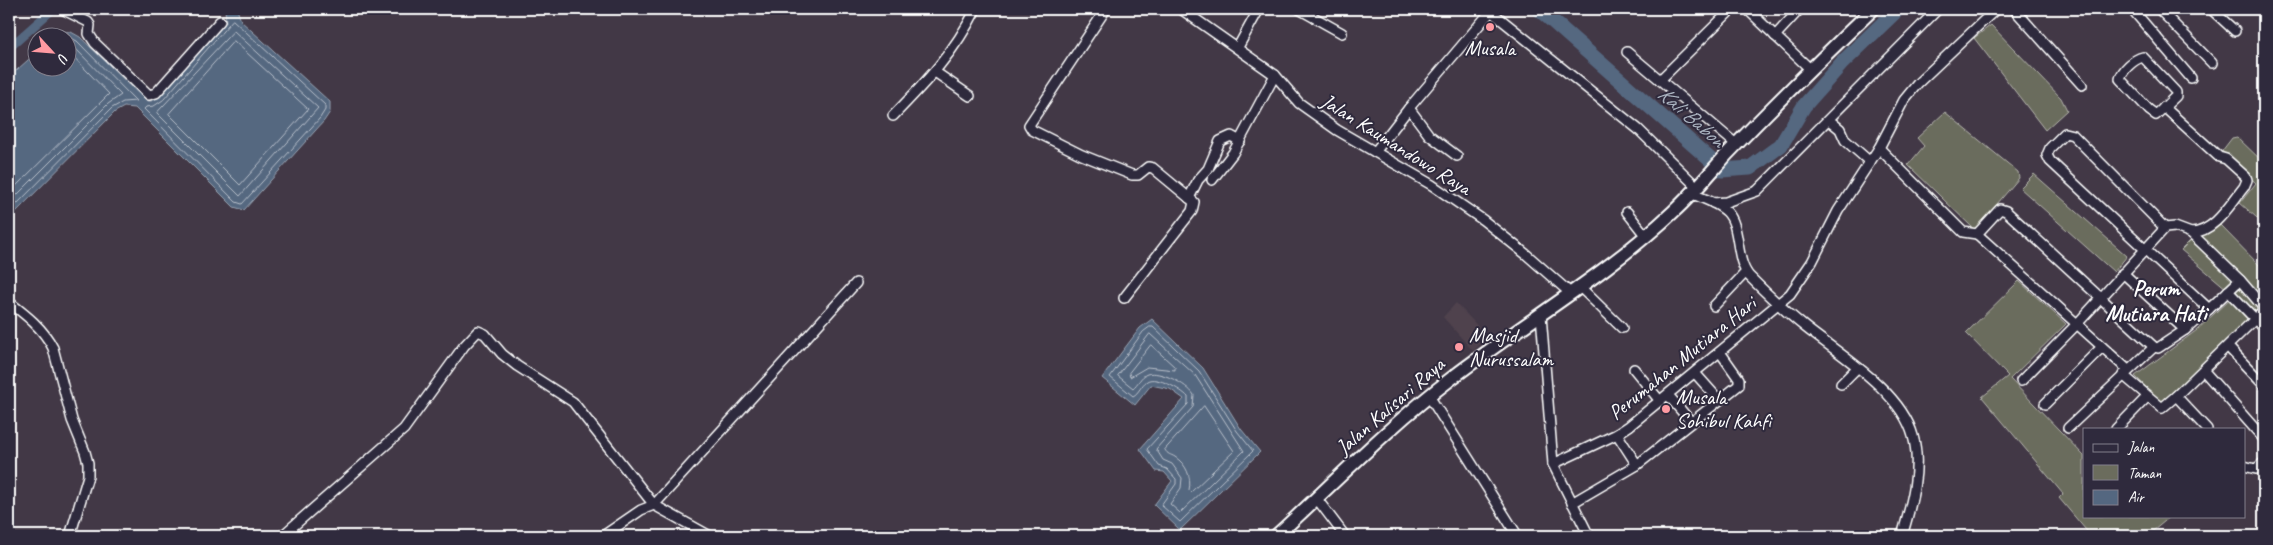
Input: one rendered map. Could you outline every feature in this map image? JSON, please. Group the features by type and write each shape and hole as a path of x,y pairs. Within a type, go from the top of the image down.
{"street":[{"path":"63,9 88,22 91,39 149,95 156,93 220,21"},
{"path":"893,116 936,72 962,36 976,9"},
{"path":"1106,9 1053,92 1031,119 1030,128 1082,155 1132,175 1138,175 1148,167 1153,168 1194,204 1192,211 1124,298"},
{"name":"Jalan Kaumandowo Raya","path":"1181,9 1238,47 1275,75 1299,103 1337,130 1432,185 1483,220 1622,328"},
{"path":"1238,47 1259,9"},
{"path":"1298,9 1342,32"},
{"path":"1660,80 1732,9"},
{"path":"1747,9 1810,69"},
{"path":"1775,36 1800,9"},
{"name":"Jalan Kalisari Raya","path":"1276,536 1317,499 1374,442 1428,396 1513,331 1541,315 1674,211 1810,69 1873,9"},
{"path":"1713,203 1734,199 1757,191 1938,9"},
{"name":"Perumahan Mutiara Hari","path":"1553,464 1617,434 1668,395 1790,294 1802,279 1838,211 1879,148 1904,100 1918,82 1996,9"},
{"path":"2014,9 2082,86"},
{"path":"2132,9 2192,78"},
{"path":"2159,9 2212,62"},
{"path":"2211,9 2235,31"},
{"path":"1375,152 1490,10 1638,129 1696,188 1727,212 1730,216 1746,272 1804,326 1857,368 1893,400 1913,436 1916,458 1909,514 1902,536"},
{"path":"1628,52 1733,149"},
{"path":"2143,57 2148,61 2176,92 2176,96 2164,107 2156,115 2153,114 2121,82 2121,74 2139,58 2143,57"},
{"path":"936,72 970,96"},
{"path":"1212,180 1240,141 1275,75"},
{"path":"2021,381 2077,324 2165,228 2175,227 2191,233 2199,233 2211,226 2239,193 2247,180 2226,159 2219,156 2164,107"},
{"path":"1409,108 1430,135 1457,156"},
{"path":"1829,120 1840,129 1845,140 1870,162"},
{"path":"2165,228 2073,135 2065,133 2050,148 2047,155 2050,162 2209,309"},
{"path":"1188,198 1198,180 1208,169 1220,141 1231,136 1240,141"},
{"path":"1879,148 1963,232 1977,234 2102,347 2147,397 2162,408 2264,311 2264,308 2240,280 2191,233"},
{"path":"1977,234 1998,211 2003,209 2154,347 2160,348 2185,330 2240,280"},
{"path":"1627,212 1645,235"},
{"path":"1714,306 1746,272"},
{"path":"2123,273 2185,330"},
{"path":"603,536 641,510 654,505 856,283"},
{"path":"2228,292 2264,328"},
{"path":"9,302 36,324 48,338 53,348 72,420 85,452 88,476 70,536"},
{"path":"1541,315 1553,464 1589,536"},
{"path":"282,536 404,429 478,331 486,334 502,354 517,366 573,402 654,505 710,536"},
{"path":"2045,404 2102,347"},
{"path":"2068,428 2154,347"},
{"path":"2228,347 2264,385"},
{"path":"1572,503 1637,465 1740,385 1740,382 1720,352"},
{"path":"1841,384 1857,368"},
{"path":"1634,369 1660,401"},
{"path":"2203,370 2264,439"},
{"path":"1695,373 1719,400"},
{"path":"1668,395 1691,422"},
{"path":"1428,396 1517,535"},
{"path":"2176,396 2206,428"},
{"path":"2117,428 2147,397"},
{"path":"1617,434 1637,465"},
{"path":"2246,466 2256,469 2264,462"},
{"path":"1317,499 1345,536"}],"shaded area":[{"path":"1456,303 1488,337 1473,351 1443,317"}],"green space":[{"path":"1991,25 2061,98 2067,110 2045,130 1974,38"},
{"path":"1945,112 2018,172 2019,178 1975,230 1908,165 1924,146 1917,138"},
{"path":"2237,137 2264,163 2264,224 2240,203 2256,183 2222,151 2232,138"},
{"path":"2034,174 2127,256 2114,272 2020,188"},
{"path":"2220,225 2264,270 2264,313 2163,404 2135,376 2197,330 2234,295 2181,250 2193,238"},
{"path":"2019,281 2066,324 2010,379 2083,455 2083,518 2169,518 2147,536 2091,536 2059,498 2063,494 1982,397 2008,376 1966,333"}],"water":[{"path":"225,9 237,9 241,21 330,102 330,112 324,121 244,210 234,207 135,108 124,107 115,112 9,219 9,77 28,60 28,78 78,78 78,36 143,98 147,101 152,101 159,96 226,22"},
{"path":"1152,319 1203,368 1241,429 1260,452 1180,530 1154,505 1172,481 1164,472 1156,471 1140,449 1184,399 1170,389 1151,385 1135,405 1102,378 1140,328"}],"waterway":[{"path":"9,48 53,9"},
{"name":"Kali Babon","path":"1539,9 1722,170 1750,168 1781,145 1804,106 1842,63 1898,9"}],"place":[{"name":"Musala","path":"1490,27"},
{"name":"Masjid Nurussalam","path":"1459,347"},
{"name":"Musala Sohibul Kahfi","path":"1666,409"}],"district":[{"name":"Perum Mutiara Hati","path":"2156,300"}]}
